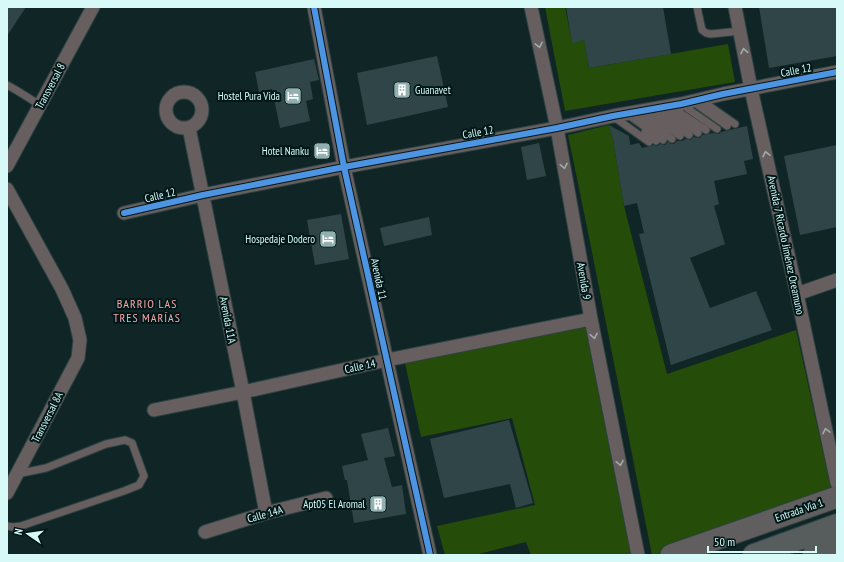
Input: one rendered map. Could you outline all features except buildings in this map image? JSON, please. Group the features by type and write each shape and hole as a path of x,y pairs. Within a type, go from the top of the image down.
{"highway":[{"path":"754,555 837,525"},
{"path":"814,555 837,547"}],"main road":[{"name":"Entrada Vía 1","path":"670,555 837,497"}],"street":[{"name":"Transversal 8","path":"7,166 93,7"},
{"name":"Avenida 11","path":"314,7 344,167 430,555"},
{"name":"Avenida 9","path":"531,7 557,128 591,319 638,555"},
{"name":"Avenida 7 Ricardo Jiménez Oreamuno","path":"736,7 751,89 797,294 837,483"},
{"name":"Calle 12","path":"124,214 203,195 344,167 557,128 837,72"},
{"name":"Avenida 11A","path":"189,128 266,513"},
{"name":"Transversal 8A","path":"7,189 62,289 75,318 80,340 78,358 7,493"},
{"path":"797,294 837,280"},
{"name":"Calle 14","path":"154,410 387,360 591,319"},
{"name":"Calle 14A","path":"205,532 266,513 326,498"}],"lane":[{"path":"697,7 702,30 706,34 740,31"},
{"path":"7,85 40,105"},
{"path":"654,109 735,124"},
{"path":"654,109 727,126"},
{"path":"654,109 717,129"},
{"path":"654,109 706,130"},
{"path":"654,109 698,133"},
{"path":"654,109 689,135"},
{"path":"654,109 680,136"},
{"path":"654,109 672,139"},
{"path":"654,109 656,141 654,109"},
{"path":"7,526 22,526 139,486 144,476 132,443 125,440 106,444 46,468 17,474"}],"green space":[{"path":"545,7 565,7 572,42 584,40 589,68 728,44 735,82 565,111"},
{"path":"609,125 613,140 624,206 667,374 796,330 834,502 696,555 652,555 568,135"},
{"path":"585,326 631,555 531,555 526,542 475,555 445,555 437,526 535,505 512,418 421,437 405,363"}],"cycle path":[{"path":"314,7 344,167 430,555"},
{"path":"124,213 203,195 344,167 557,128 837,72"}],"place":[{"name":"Guanavet","path":"402,90"},
{"name":"Hostel Pura Vida","path":"293,96"},
{"name":"Hotel Nanku","path":"322,151"},
{"name":"Hospedaje Dodero","path":"328,239"},
{"name":"Apt05 El Aromal","path":"378,504"}],"district":[{"name":"BARRIO LAS TRES MARÍAS","path":"147,310"}]}
